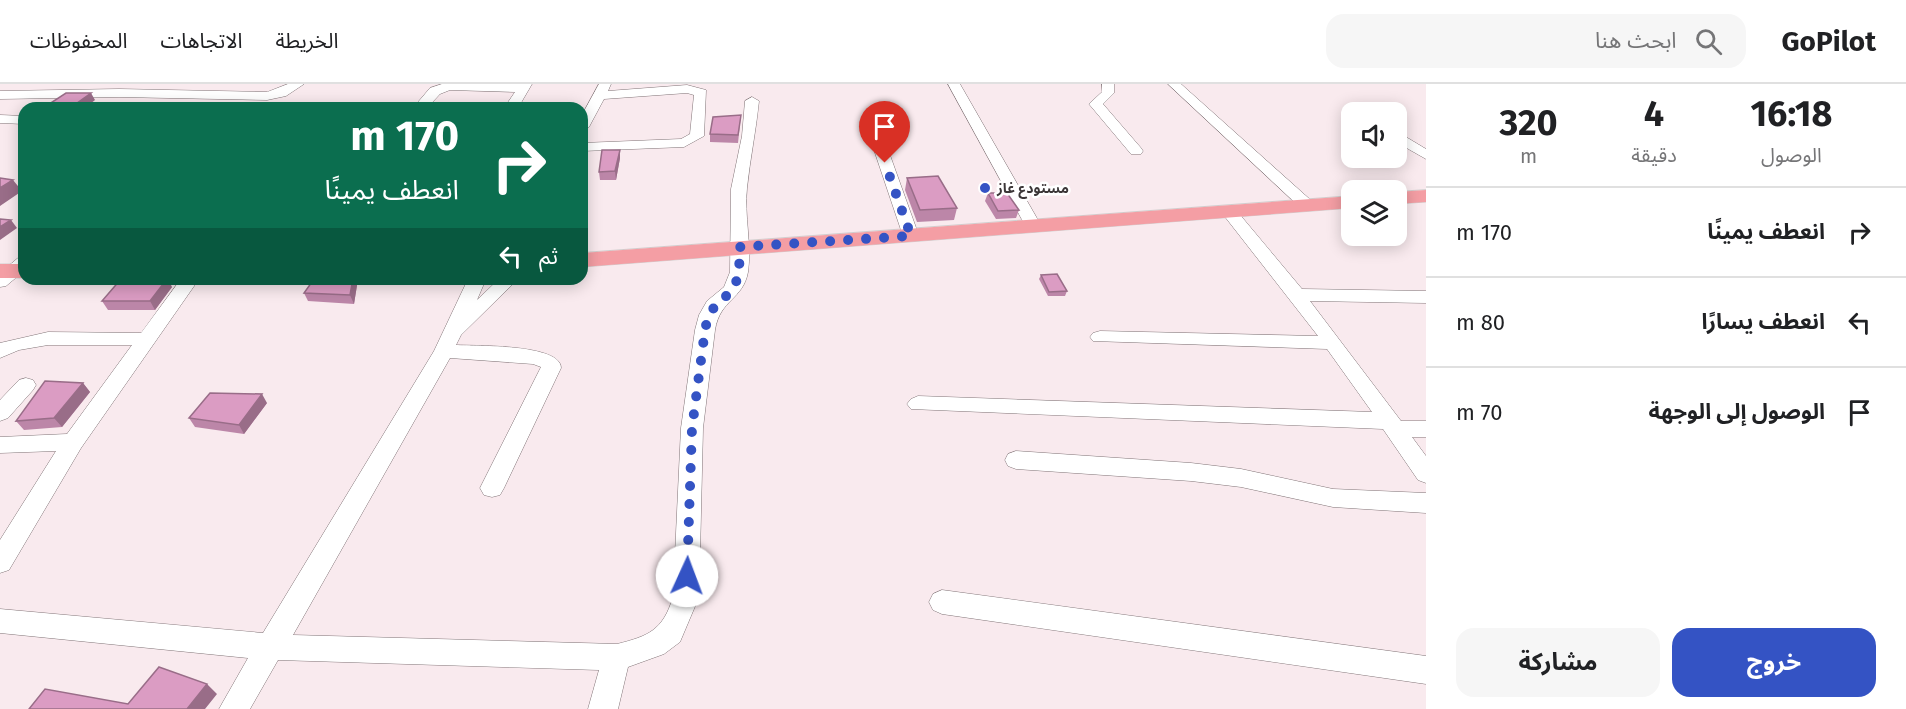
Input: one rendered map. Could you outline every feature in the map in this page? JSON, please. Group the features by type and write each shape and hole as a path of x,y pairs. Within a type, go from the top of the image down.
{"main road":[{"path":"1407,198 1425,197"},
{"path":"588,259 616,255 911,236 1341,203"},
{"path":"588,253 616,255"}],"street":[{"path":"118,93 136,84"},
{"path":"206,94 218,84"},
{"path":"0,95 118,93 267,96 298,84"},
{"path":"954,84 1034,227"},
{"path":"1108,84 1108,93 1096,104 1136,151"},
{"path":"1174,84 1308,206"},
{"path":"425,102 435,91 448,86 525,86"},
{"path":"515,102 525,86"},
{"path":"588,116 602,90 687,88 701,93 697,136 684,143 588,147"},
{"path":"0,621 272,647 617,657 652,649 668,637 681,618 686,597 692,428 705,330 708,315 714,305 736,282 739,272 739,189 749,136 752,101"},
{"path":"0,119 18,120"},
{"path":"1407,142 1426,155"},
{"path":"879,144 911,236"},
{"path":"1230,213 1333,343 1426,474"},
{"path":"0,562 73,442 186,285"},
{"path":"234,709 449,342 460,312 474,285"},
{"path":"449,342 503,285"},
{"path":"1296,295 1426,297"},
{"path":"1100,337 1333,343"},
{"path":"0,351 12,344 37,340 145,339"},
{"path":"449,342 545,358 551,363 551,368 492,488"},
{"path":"0,413 26,385"},
{"path":"918,404 1392,425 1426,429"},
{"path":"0,445 73,442"},
{"path":"1016,460 1191,472 1240,478 1333,498 1426,503"},
{"path":"942,602 1426,670"},
{"path":"603,709 617,657"}],"building":[{"path":"66,93 91,93 78,102 52,102"},
{"path":"741,115 738,135 710,134 713,117"},
{"path":"602,150 620,150 615,171 599,172"},
{"path":"938,176 957,208 920,210 907,178"},
{"path":"0,178 13,180 0,188"},
{"path":"988,193 1007,193 1019,210 998,211"},
{"path":"0,219 11,220 0,227"},
{"path":"1057,274 1067,291 1049,292 1041,275"},
{"path":"116,285 162,285 150,301 102,301"},
{"path":"310,285 352,285 350,295 304,293"},
{"path":"45,381 83,383 54,418 16,421"},
{"path":"210,393 262,394 239,425 189,418"},
{"path":"159,667 207,684 187,709 29,709 45,689 128,704"}],"place":[{"name":"مستودع غاز","path":"985,188"}],"route":[{"path":"687,576 692,428 705,330 708,315 714,305 732,290 736,282 739,272 739,247 911,236 885,163"}]}
